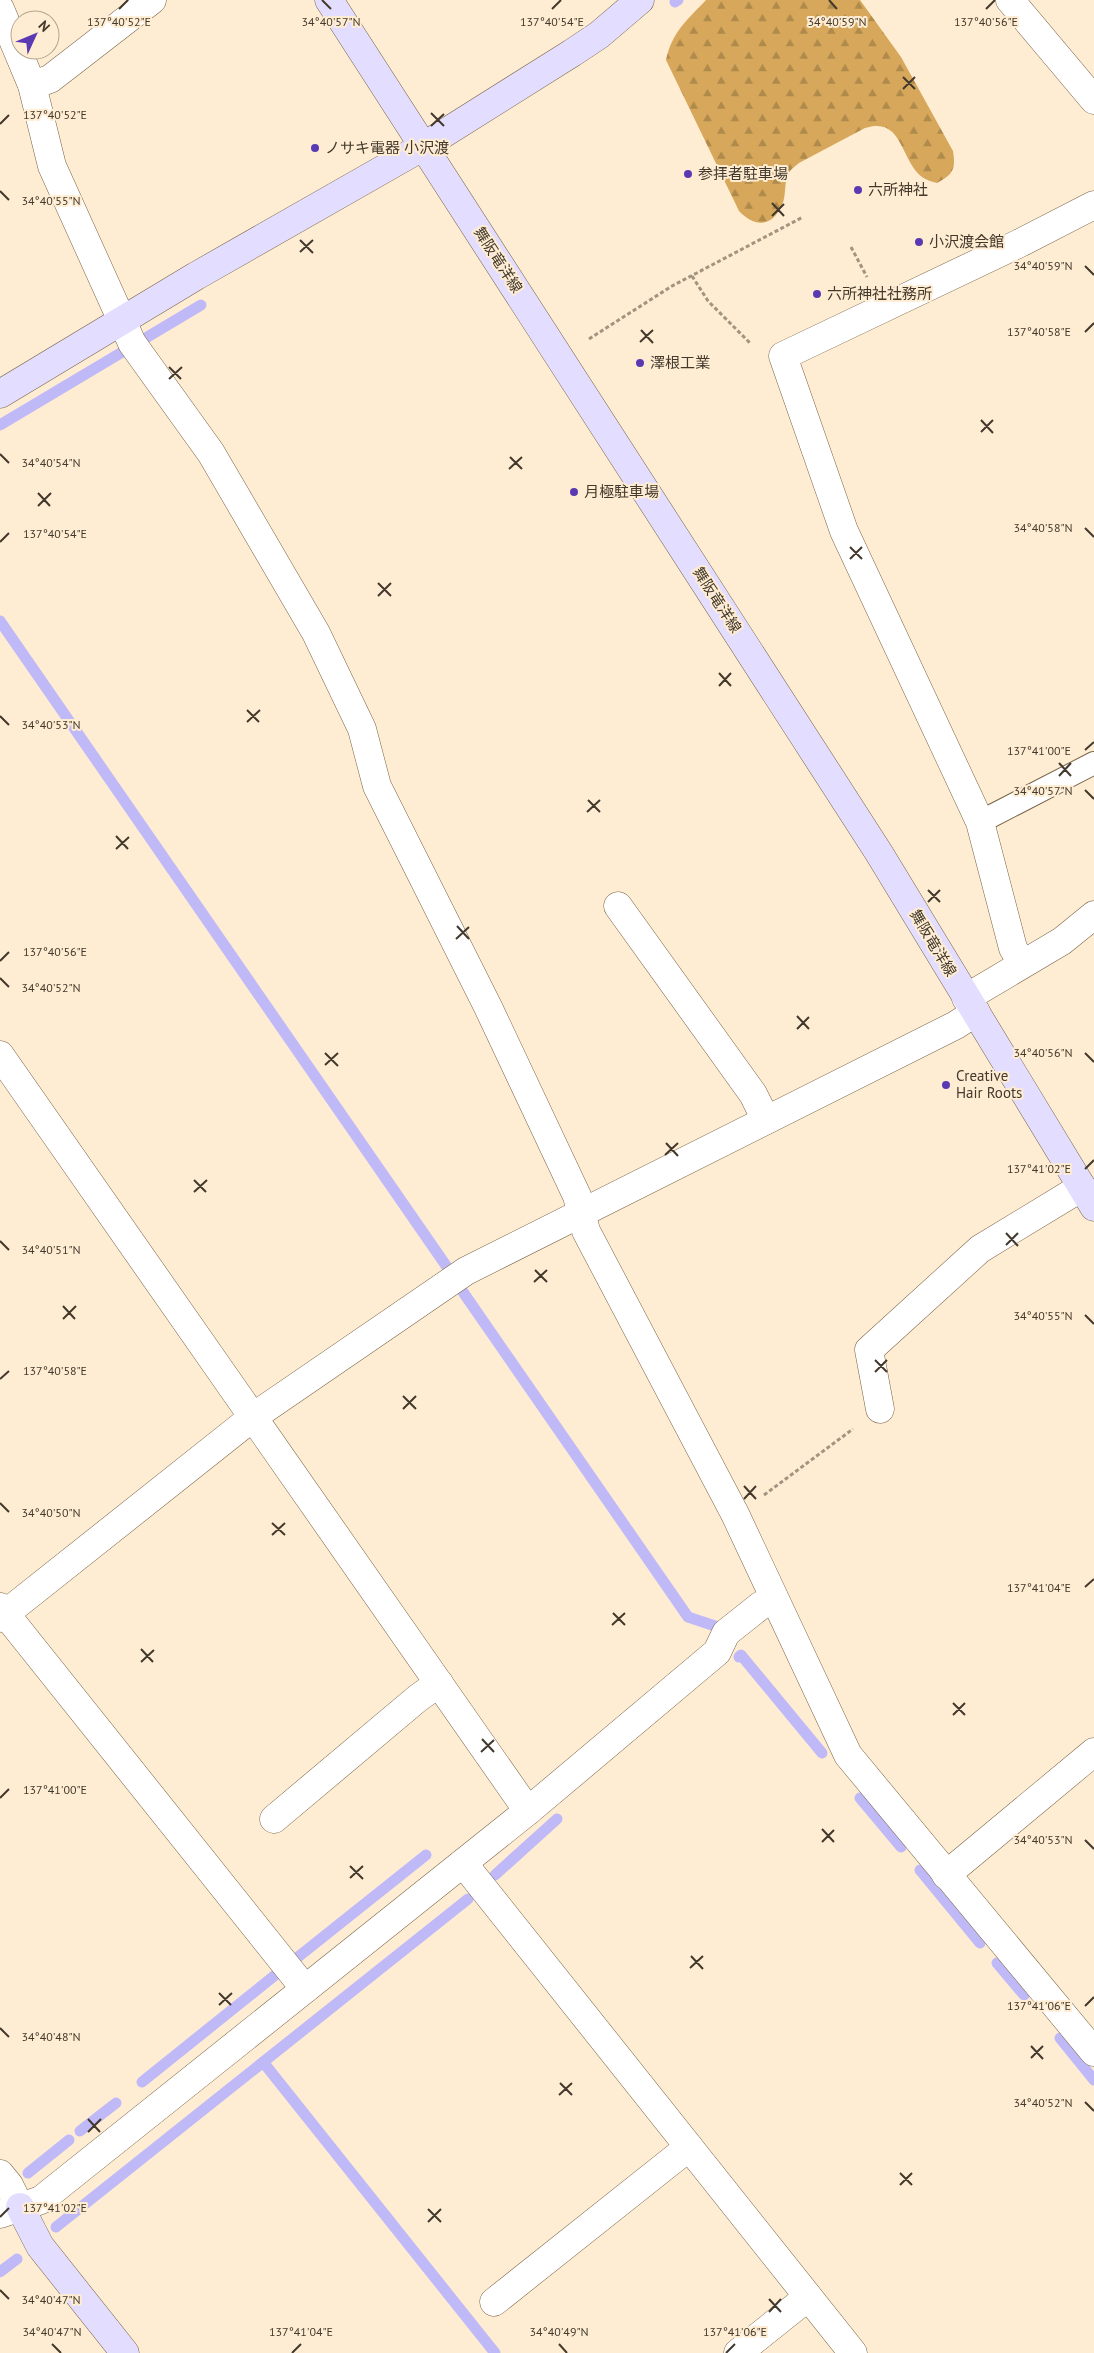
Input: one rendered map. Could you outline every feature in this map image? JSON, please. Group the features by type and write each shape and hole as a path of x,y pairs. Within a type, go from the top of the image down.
{"main road":[{"name":"舞阪竜洋線","path":"329,0 879,853 1088,1197"},
{"path":"0,394 122,320 424,146 599,35 640,0"},
{"path":"10,2210 125,2353"}],"street":[{"path":"32,85 50,79 152,0"},
{"path":"1010,0 1094,100"},
{"path":"0,10 32,85 52,166 132,343 211,453 316,632 362,729 377,786 488,1006 577,1196 586,1231 735,1514 848,1755 1094,2052"},
{"path":"1022,964 1013,948 980,822 844,531 783,356 1020,243 1094,204"},
{"path":"618,906 753,1094 766,1120"},
{"path":"305,1989 2,1613 253,1417 466,1271 956,1025 971,1005 1022,964 1062,941 1094,914"},
{"path":"0,1054 528,1812"},
{"path":"880,1409 869,1350 980,1249 1088,1197"},
{"path":"0,2174 8,2185 10,2210 41,2200 528,1812 717,1652 726,1634 760,1606 774,1598"},
{"path":"274,1819 418,1698 439,1683"},
{"path":"946,1874 1094,1752"},
{"path":"463,1864 853,2353"},
{"path":"494,2302 689,2147"},
{"path":"738,2353 808,2297"}],"lane":[{"path":"980,822 1094,763"}],"path":[{"path":"560,357 672,286 803,217"},
{"path":"851,247 868,278"},
{"path":"692,276 708,301 758,351 783,356"},
{"path":"735,1514 747,1508 880,1409"}],"green space":[{"path":"706,0 860,0 901,57 953,151 954,162 950,174 937,183 925,179 915,170 894,134 887,128 877,126 865,128 799,163 792,169 786,179 782,205 773,218 762,223 745,216 739,211 666,60 676,34"}],"waterway":[{"path":"144,339 201,305"},
{"path":"0,425 124,351"},
{"path":"0,621 447,1267"},
{"path":"463,1292 688,1617 718,1627"},
{"path":"739,1657 741,1655 822,1753"},
{"path":"860,1798 901,1847"},
{"path":"495,1875 557,1819"},
{"path":"293,1961 426,1855"},
{"path":"920,1870 980,1943"},
{"path":"56,2227 468,1899"},
{"path":"997,1963 1024,1995"},
{"path":"142,2082 279,1972"},
{"path":"1060,2038 1094,2080"},
{"path":"263,2062 495,2353"},
{"path":"80,2131 116,2103"},
{"path":"28,2173 69,2140"},
{"path":"0,2272 17,2259"}],"place":[{"name":"ノサキ電器 小沢渡","path":"315,148"},
{"name":"参拝者駐車場","path":"688,174"},
{"name":"六所神社","path":"858,190"},
{"name":"小沢渡会館","path":"919,242"},
{"name":"六所神社社務所","path":"817,294"},
{"name":"澤根工業","path":"640,363"},
{"name":"月極駐車場","path":"574,492"},
{"name":"Creative Hair Roots","path":"946,1085"}]}
